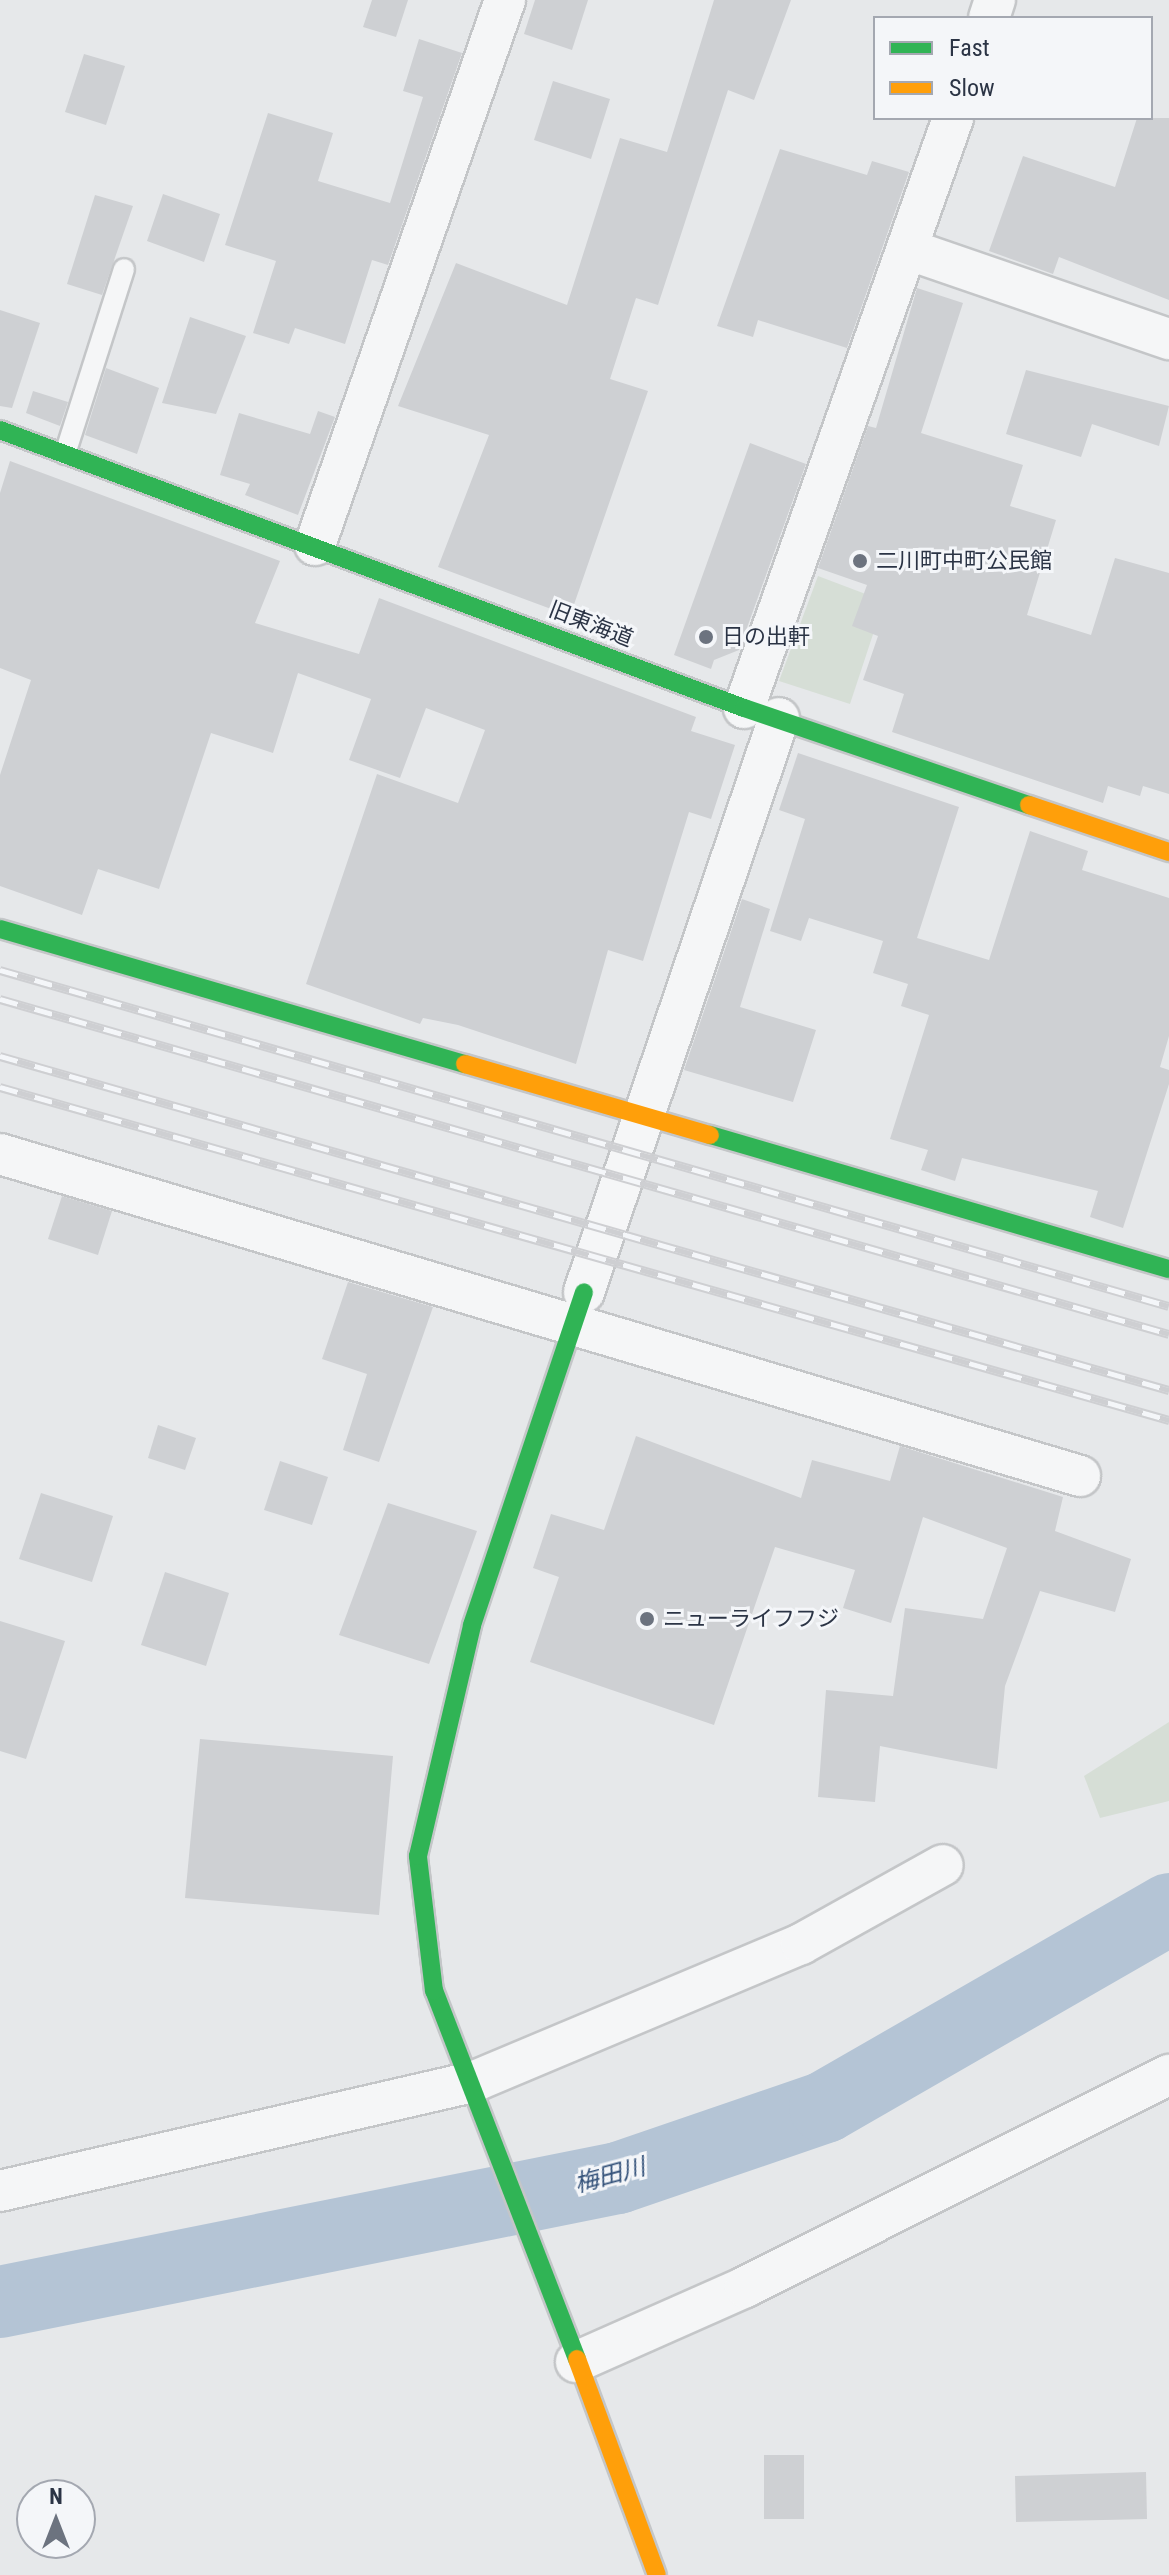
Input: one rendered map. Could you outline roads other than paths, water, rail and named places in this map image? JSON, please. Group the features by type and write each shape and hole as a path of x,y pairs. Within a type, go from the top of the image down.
{"street":[{"path":"315,545 505,0"},
{"path":"657,2575 561,2326 480,2096 434,1991 418,1856 472,1625 644,1121 761,713 907,249 952,120"},
{"path":"907,249 1169,339"},
{"name":"旧東海道","path":"0,430 761,713 1169,852"},
{"path":"0,929 644,1121 1169,1269"},
{"path":"0,1154 579,1308 1080,1476"},
{"path":"0,2191 480,2096 801,1944 943,1865"},
{"path":"576,2362 745,2287 1169,2075"}],"lane":[{"path":"65,454 124,269"}],"waterway":[{"name":"梅田川","path":"0,2302 618,2178 825,2107 1169,1909"}],"railway":[{"path":"0,970 1169,1306"},
{"path":"0,999 1169,1334"},
{"path":"0,1056 1169,1390"},
{"path":"0,1087 1169,1420"}],"place":[{"name":"二川町中町公民館","path":"860,561"},
{"name":"日の出軒","path":"706,637"},
{"name":"ニューライフフジ","path":"647,1619"}]}
